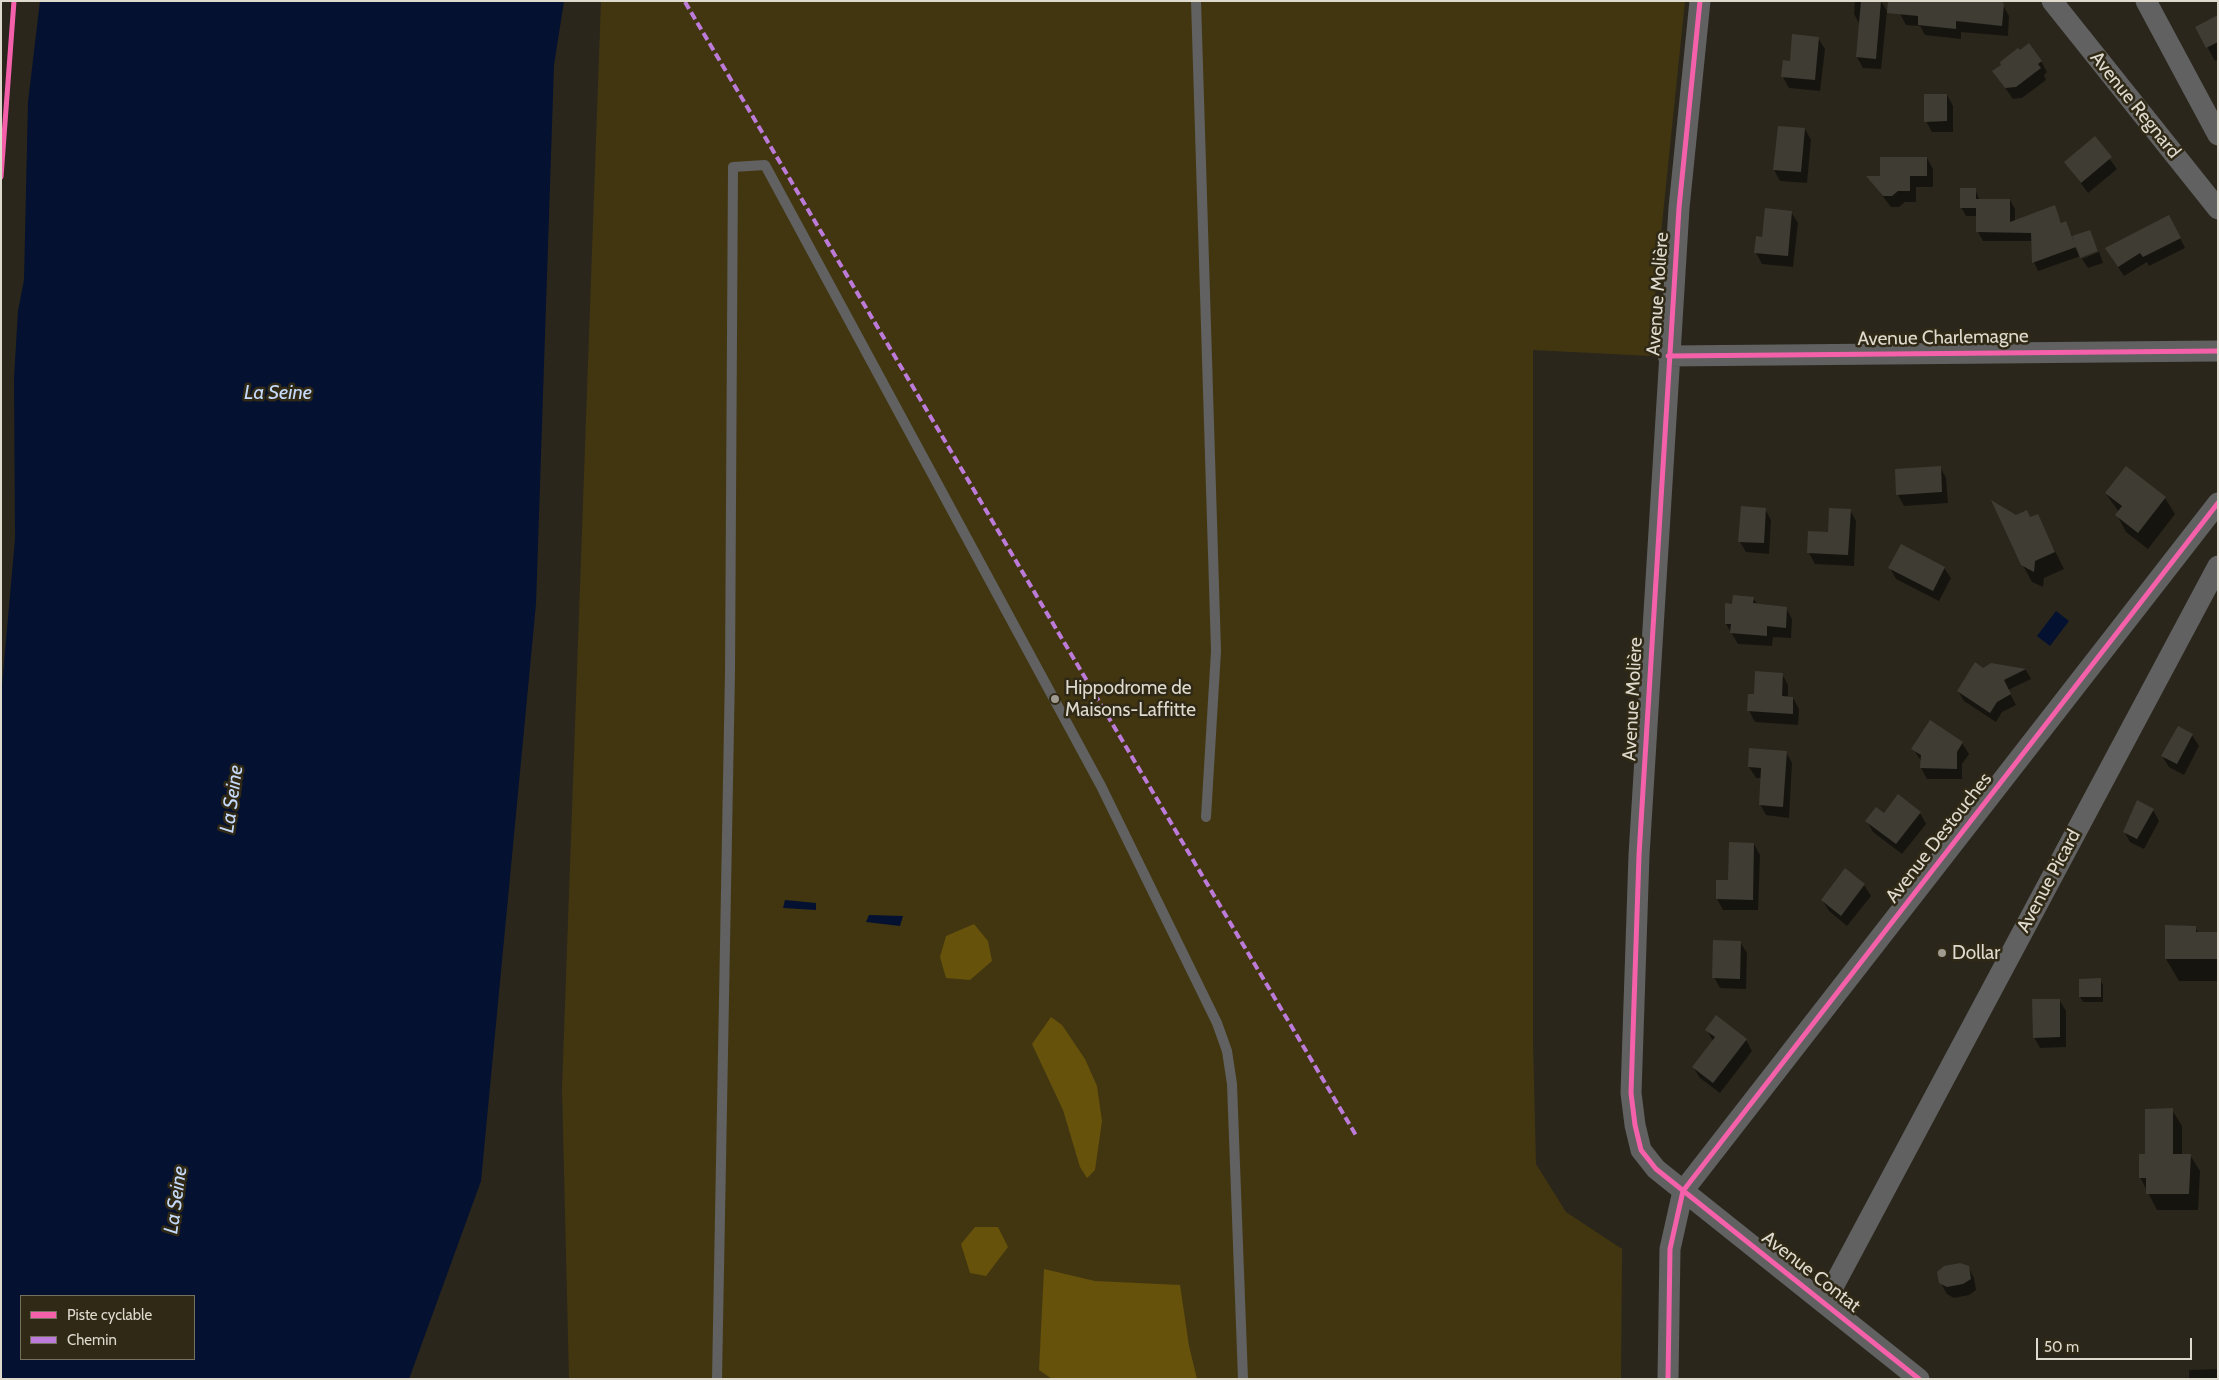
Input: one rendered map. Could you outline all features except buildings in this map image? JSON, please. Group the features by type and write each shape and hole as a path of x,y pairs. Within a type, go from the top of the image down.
{"street":[{"name":"Avenue Molière","path":"1683,1191 1656,1169 1641,1150 1631,1093 1639,855 1668,356 1679,208 1700,1"},
{"name":"Avenue Regnard","path":"2052,1 2218,209"},
{"path":"2146,1 2218,135"},
{"name":"Avenue Charlemagne","path":"1668,356 2218,351"},
{"name":"Avenue Destouches","path":"1683,1191 2218,503"},
{"name":"Avenue Picard","path":"1824,1302 2218,566"},
{"path":"1668,1379 1670,1249 1683,1191"},
{"name":"Avenue Contat","path":"1683,1191 1919,1379"}],"lane":[{"path":"1196,1 1216,650 1206,817"},
{"path":"717,1379 730,682 733,167 765,165 1101,786 1217,1023 1227,1052 1232,1084 1243,1379"}],"shaded area":[{"name":"Hippodrome de Maisons-Laffitte","path":"601,1 1685,1 1656,282 1651,356 1533,350 1533,1042 1536,1164 1566,1212 1622,1249 1621,1379 569,1379 562,1088"},
{"path":"974,924 988,941 992,961 970,980 946,978 940,957 946,936"},
{"path":"1051,1017 1062,1025 1085,1059 1097,1086 1102,1121 1095,1170 1087,1178 1080,1167 1063,1110 1032,1044"},
{"path":"975,1227 998,1227 1008,1247 986,1276 970,1273 961,1244"},
{"path":"1044,1269 1095,1281 1180,1285 1189,1346 1197,1379 1052,1379 1039,1370"}],"water":[{"name":"La Seine","path":"40,1 564,1 554,65 536,604 481,1181 409,1379 1,1379 1,697 15,539 14,378 18,311 24,280 28,102"},
{"path":"2056,611 2069,621 2050,646 2037,636"},
{"path":"785,900 816,903 816,910 783,908"},
{"path":"869,915 903,916 900,926 866,922"}],"marked path":[{"path":"685,2 1357,1137"}],"cycle path":[{"path":"1,177 14,1"},
{"path":"1700,1 1679,208 1639,855 1631,1093 1635,1125 1641,1150 1656,1169 1919,1379"},
{"path":"1668,356 2218,351"},
{"path":"1668,1379 1670,1249 1683,1191 2218,503"}],"place":[{"name":"Hippodrome de Maisons-Laffitte","path":"1055,699"},
{"name":"Dollar","path":"1942,953"}]}
